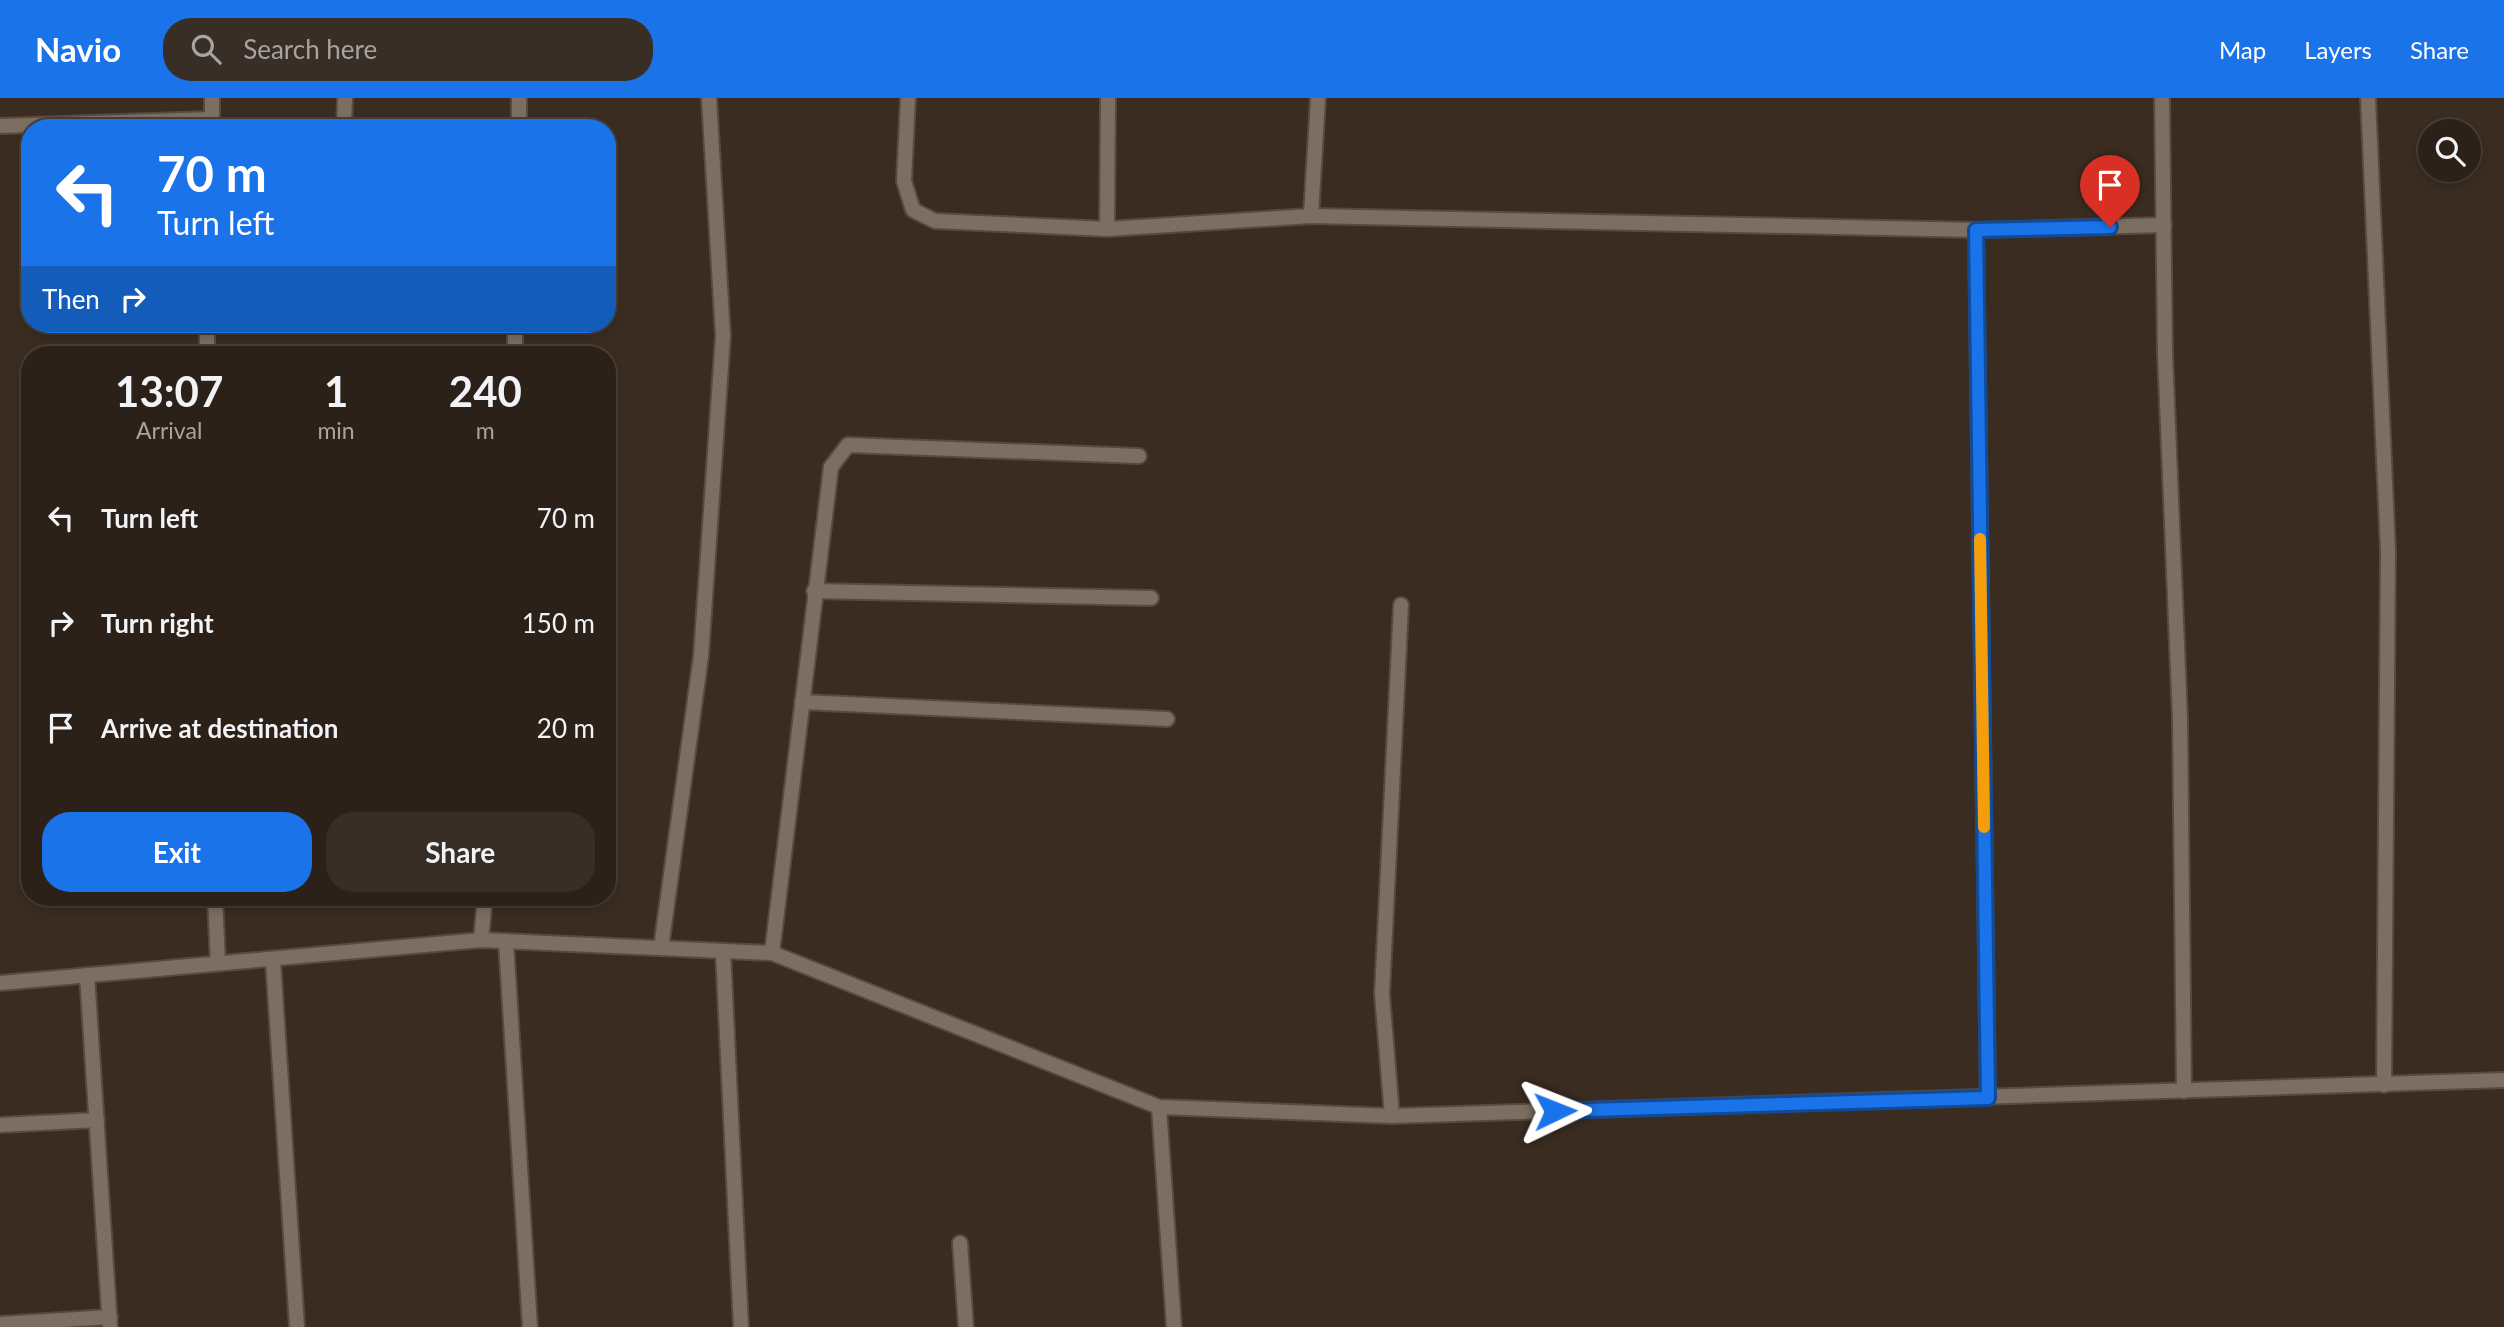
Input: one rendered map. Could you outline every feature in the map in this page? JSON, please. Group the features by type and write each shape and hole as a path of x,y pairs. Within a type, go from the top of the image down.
{"street":[{"path":"212,98 212,119"},
{"path":"344,119 345,98"},
{"path":"519,98 519,119"},
{"path":"661,948 701,656 723,336 709,98"},
{"path":"908,98 904,181 913,210 935,221 1107,229 1311,216 1976,230 2164,225"},
{"path":"1107,229 1108,98"},
{"path":"1311,216 1318,98"},
{"path":"2162,98 2165,353 2180,719 2184,1091"},
{"path":"2368,98 2388,551 2384,1084"},
{"path":"0,126 21,126"},
{"path":"1976,230 1988,1098"},
{"path":"772,953 831,467 848,445 1139,456"},
{"path":"814,591 1152,598"},
{"path":"1392,1116 1382,994 1401,605"},
{"path":"802,702 1167,719"},
{"path":"215,906 218,963"},
{"path":"481,940 484,906"},
{"path":"0,979 273,961 481,940 772,953 1159,1107 1392,1116 2504,1080"},
{"path":"506,942 530,1327"},
{"path":"723,951 741,1327"},
{"path":"273,961 298,1327"},
{"path":"0,1324 110,1322 87,975"},
{"path":"1159,1107 1174,1327"},
{"path":"0,1125 97,1120"},
{"path":"960,1243 967,1327"}],"slow traffic":[{"path":"1980,539 1984,827"}],"route":[{"path":"1555,1111 1988,1098 1976,230 2110,227"}]}
